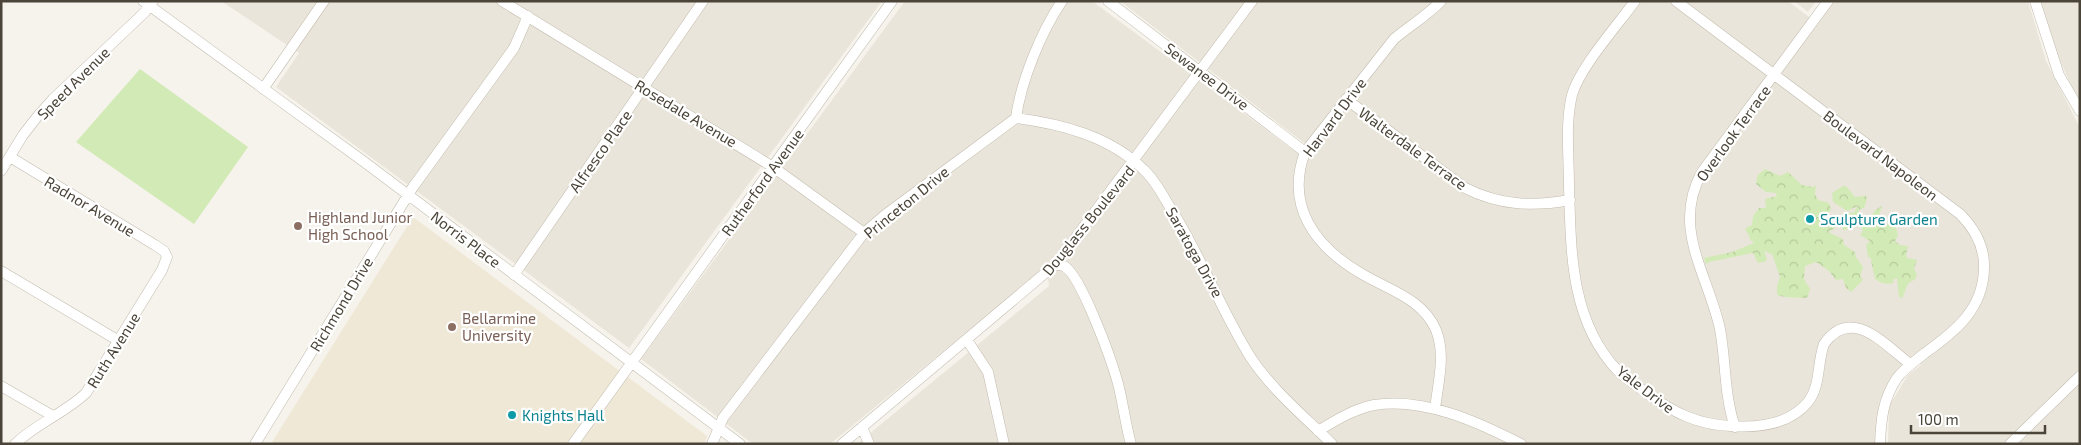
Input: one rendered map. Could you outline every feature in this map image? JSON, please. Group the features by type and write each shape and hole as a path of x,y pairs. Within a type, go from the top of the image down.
{"street":[{"path":"263,89 324,1"},
{"name":"Alfresco Place","path":"514,275 703,1"},
{"name":"Rutherford Avenue","path":"573,444 892,1"},
{"path":"1016,118 1018,98 1050,19 1062,1"},
{"name":"Sewanee Drive","path":"1108,1 1305,152"},
{"name":"Douglass Boulevard","path":"842,444 1056,264 1134,162 1252,1"},
{"name":"Harvard Drive","path":"1435,409 1442,359 1436,330 1428,315 1416,304 1345,263 1326,246 1311,227 1303,212 1298,190 1300,165 1305,152 1394,39 1408,26 1431,12 1441,1"},
{"name":"Yale Drive","path":"1635,1 1581,74 1573,94 1568,129 1572,257 1581,306 1592,335 1607,358 1620,373 1670,409 1699,422 1716,426 1736,427 1773,424 1785,419 1802,407 1815,387 1824,344 1841,329 1856,327 1867,331 1910,364"},
{"name":"Boulevard Napoleon","path":"1676,1 1960,214 1977,236 1984,264 1983,282 1976,303 1970,314 1958,328 1910,364 1898,377 1887,394 1881,414 1880,444"},
{"name":"Overlook Terrace","path":"1736,427 1727,391 1720,328 1696,254 1690,230 1689,210 1694,189 1702,172 1828,1"},
{"path":"2036,1 2061,80 2080,111"},
{"name":"Norris Place","path":"148,3 740,444"},
{"name":"Speed Avenue","path":"1,171 23,135 53,99 148,3"},
{"name":"Rosedale Avenue","path":"508,3 773,167 864,233"},
{"name":"Richmond Drive","path":"255,444 408,196 514,48 528,16"},
{"name":"Walterdale Terrace","path":"1346,99 1453,179 1479,195 1504,203 1516,204 1547,204 1570,200"},
{"name":"Saratoga Drive","path":"1016,118 1059,124 1078,131 1120,152 1145,170 1179,220 1252,358 1269,381 1332,444"},
{"name":"Princeton Drive","path":"712,444 723,418 864,233 885,215 1016,118"},
{"name":"Radnor Avenue","path":"10,157 155,245 164,251 167,257"},
{"name":"Ruth Avenue","path":"15,444 52,416 76,403 86,393 162,270 167,257"},
{"path":"1056,264 1064,266 1073,275 1097,325 1117,381 1131,444"},
{"path":"1,270 119,341"},
{"path":"967,340 988,372 1004,444"},
{"path":"2010,444 2080,376"},
{"path":"1,386 52,416"},
{"path":"1318,431 1357,410 1374,406 1405,404 1435,409 1464,418 1521,444"},
{"path":"862,427 869,444"}],"shaded area":[{"path":"221,1 882,1 629,348 276,87 299,53"},
{"path":"905,1 1092,1 1292,149 1312,157 1312,149 1120,1 1788,1 1817,23 1835,1 2028,1 2046,61 2080,128 2080,444 1888,444 1889,406 1908,375 1921,365 1913,357 1887,387 1880,401 1876,444 857,444 1049,286 1047,266 830,444 753,444 641,359"},
{"path":"1794,1 1816,1 1808,12"},
{"path":"2038,1 2080,1 2080,99 2073,89 2058,56"},
{"name":"Bellarmine University","path":"413,217 707,436 705,444 275,444 272,442"}],"green space":[{"path":"140,69 248,147 194,224 76,142"},
{"path":"1765,169 1780,176 1788,172 1802,185 1813,187 1816,185 1815,194 1818,200 1829,203 1831,209 1827,216 1831,224 1834,223 1837,227 1828,232 1843,239 1844,245 1855,252 1863,267 1860,276 1863,280 1851,292 1846,288 1843,279 1836,280 1829,271 1816,262 1805,266 1804,279 1810,289 1807,298 1777,295 1780,277 1772,254 1764,251 1767,259 1765,262 1758,263 1753,253 1706,264 1704,258 1732,252 1754,243 1745,230 1752,225 1753,216 1759,208 1766,208 1765,199 1777,196 1776,193 1766,192 1756,184 1758,175"},
{"path":"1846,186 1855,197 1866,196 1867,199 1864,208 1858,210 1860,213 1856,217 1857,220 1854,221 1855,224 1850,226 1849,229 1843,230 1839,219 1842,219 1845,212 1853,213 1858,206 1847,211 1833,202 1832,193"},
{"path":"1882,206 1878,218 1882,223 1890,224 1896,228 1898,235 1895,241 1900,245 1908,246 1907,258 1917,260 1914,269 1917,274 1915,280 1908,284 1902,298 1899,297 1897,278 1893,280 1894,283 1888,284 1875,279 1871,258 1868,257 1866,245 1870,241 1860,235 1863,230 1861,225"}],"place":[{"name":"Sculpture Garden","path":"1810,219"},
{"name":"Highland Junior High School","path":"298,226"},
{"name":"Bellarmine University","path":"452,327"},
{"name":"Knights Hall","path":"512,415"}]}
